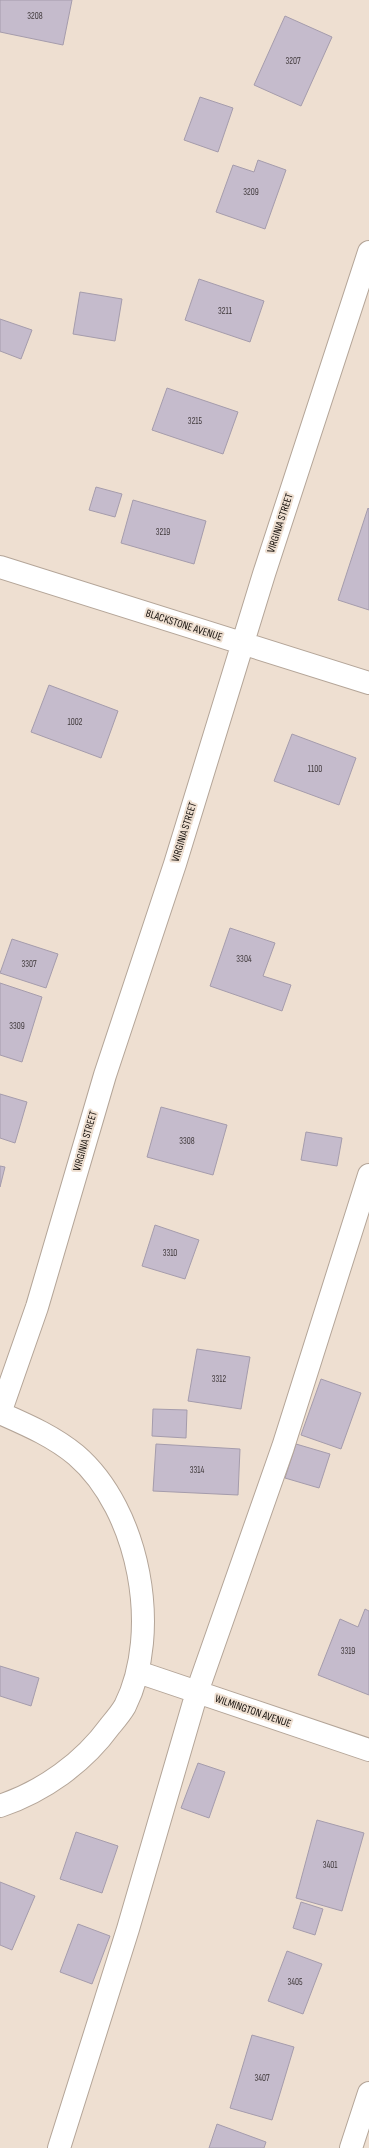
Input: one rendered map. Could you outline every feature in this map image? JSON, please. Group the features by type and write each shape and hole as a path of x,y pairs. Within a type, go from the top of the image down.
{"street":[{"name":"VIRGINIA STREET","path":"0,1413 37,1307 105,1074 174,864 369,252"},
{"name":"BLACKSTONE AVENUE","path":"0,567 243,644 369,682"},
{"path":"59,2148 128,1929 197,1692 283,1447 369,1175"},
{"path":"0,1413 44,1432 77,1456 103,1485 126,1526 137,1564 143,1626 138,1672 124,1707 98,1742 66,1772 21,1799 0,1806"},
{"name":"WILMINGTON AVENUE","path":"138,1672 369,1750"},
{"path":"351,2148 369,2093"}],"building":[{"path":"0,0 72,0 63,45 0,32"},
{"path":"285,16 332,37 301,106 254,85"},
{"path":"200,97 233,108 218,152 184,140"},
{"path":"258,160 286,170 265,229 216,212 233,165 254,172"},
{"path":"199,279 264,301 250,342 185,320"},
{"path":"80,292 122,299 115,341 73,334"},
{"path":"0,319 32,330 21,359 0,351"},
{"path":"167,388 238,412 223,454 152,430"},
{"path":"96,487 122,494 115,517 89,510"},
{"path":"133,500 206,521 194,564 121,543"},
{"path":"368,508 369,509 369,610 338,600"},
{"path":"49,685 118,711 101,758 31,732"},
{"path":"292,734 356,758 339,805 274,781"},
{"path":"230,928 275,943 263,976 291,985 282,1011 210,986"},
{"path":"12,939 58,954 46,988 0,973"},
{"path":"0,983 42,997 22,1062 0,1055"},
{"path":"0,1094 27,1102 15,1143 0,1138"},
{"path":"161,1107 227,1125 213,1175 147,1157"},
{"path":"306,1132 342,1138 337,1166 301,1160"},
{"path":"0,1166 5,1167 0,1187"},
{"path":"155,1225 199,1240 185,1279 142,1266"},
{"path":"197,1349 250,1357 241,1409 188,1401"},
{"path":"321,1379 361,1393 341,1449 301,1435"},
{"path":"153,1409 187,1410 186,1438 152,1436"},
{"path":"156,1444 240,1449 238,1495 153,1491"},
{"path":"296,1444 330,1454 319,1488 285,1478"},
{"path":"365,1609 369,1611 369,1695 318,1675 340,1619 358,1627"},
{"path":"0,1666 39,1678 31,1706 0,1696"},
{"path":"198,1763 225,1772 209,1818 181,1808"},
{"path":"317,1820 364,1833 342,1911 296,1898"},
{"path":"76,1832 118,1846 102,1893 60,1879"},
{"path":"0,1882 35,1896 12,1950 0,1945"},
{"path":"301,1902 323,1909 315,1935 293,1928"},
{"path":"78,1924 110,1936 92,1984 60,1972"},
{"path":"287,1951 322,1964 303,2014 268,2001"},
{"path":"252,2035 294,2047 272,2120 230,2108"},
{"path":"217,2124 266,2142 264,2148 209,2148"}]}
